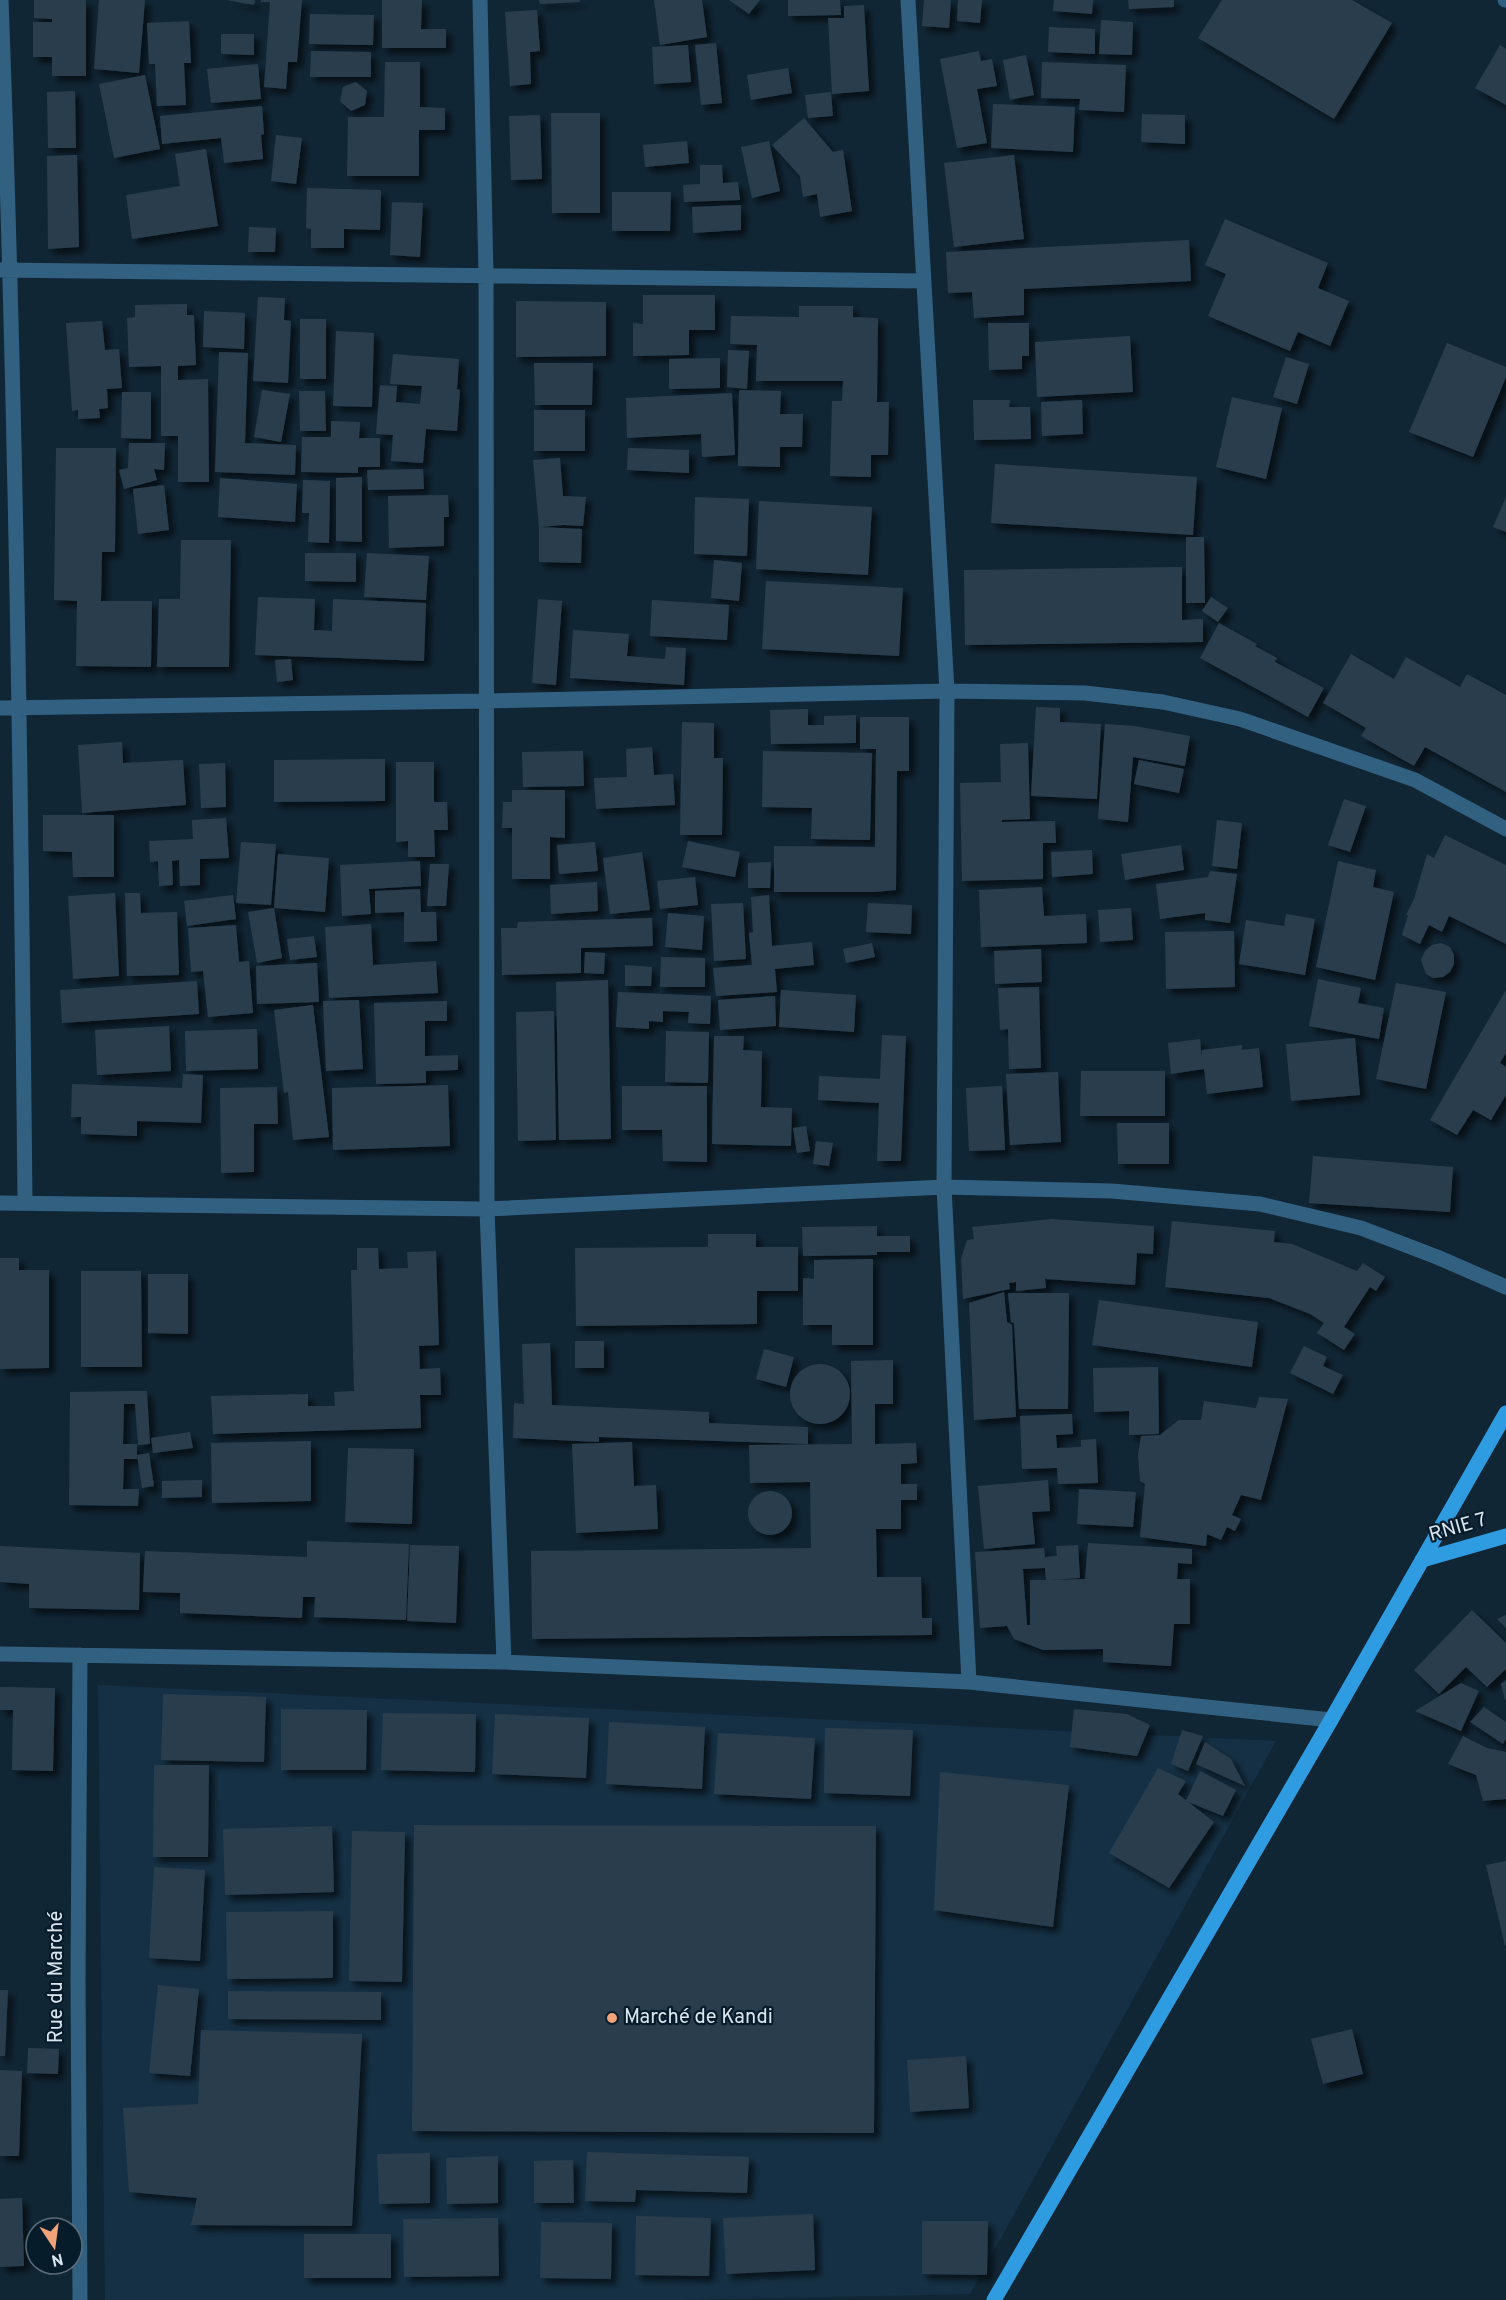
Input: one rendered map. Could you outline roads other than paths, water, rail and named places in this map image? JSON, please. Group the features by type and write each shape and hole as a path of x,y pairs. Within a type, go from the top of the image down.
{"main road":[{"path":"994,2300 1331,1720 1506,1413"},
{"name":"RNIE 7","path":"1422,1560 1506,1536"}],"street":[{"path":"0,0 20,707 25,1202"},
{"path":"480,0 486,274 487,1209 504,1662"},
{"path":"908,0 947,691 944,1187 969,1682"},
{"path":"6,270 924,281"},
{"path":"0,708 947,691 1084,693 1162,702 1240,719 1415,780 1506,829"},
{"path":"0,1203 487,1209 944,1187 1112,1191 1260,1204 1361,1228 1506,1287"},
{"path":"0,1654 504,1662 969,1682 1331,1720"},
{"name":"Rue du Marché","path":"80,1655 78,1980 80,2300"}],"place":[{"name":"Marché de Kandi","path":"612,2018"}]}
